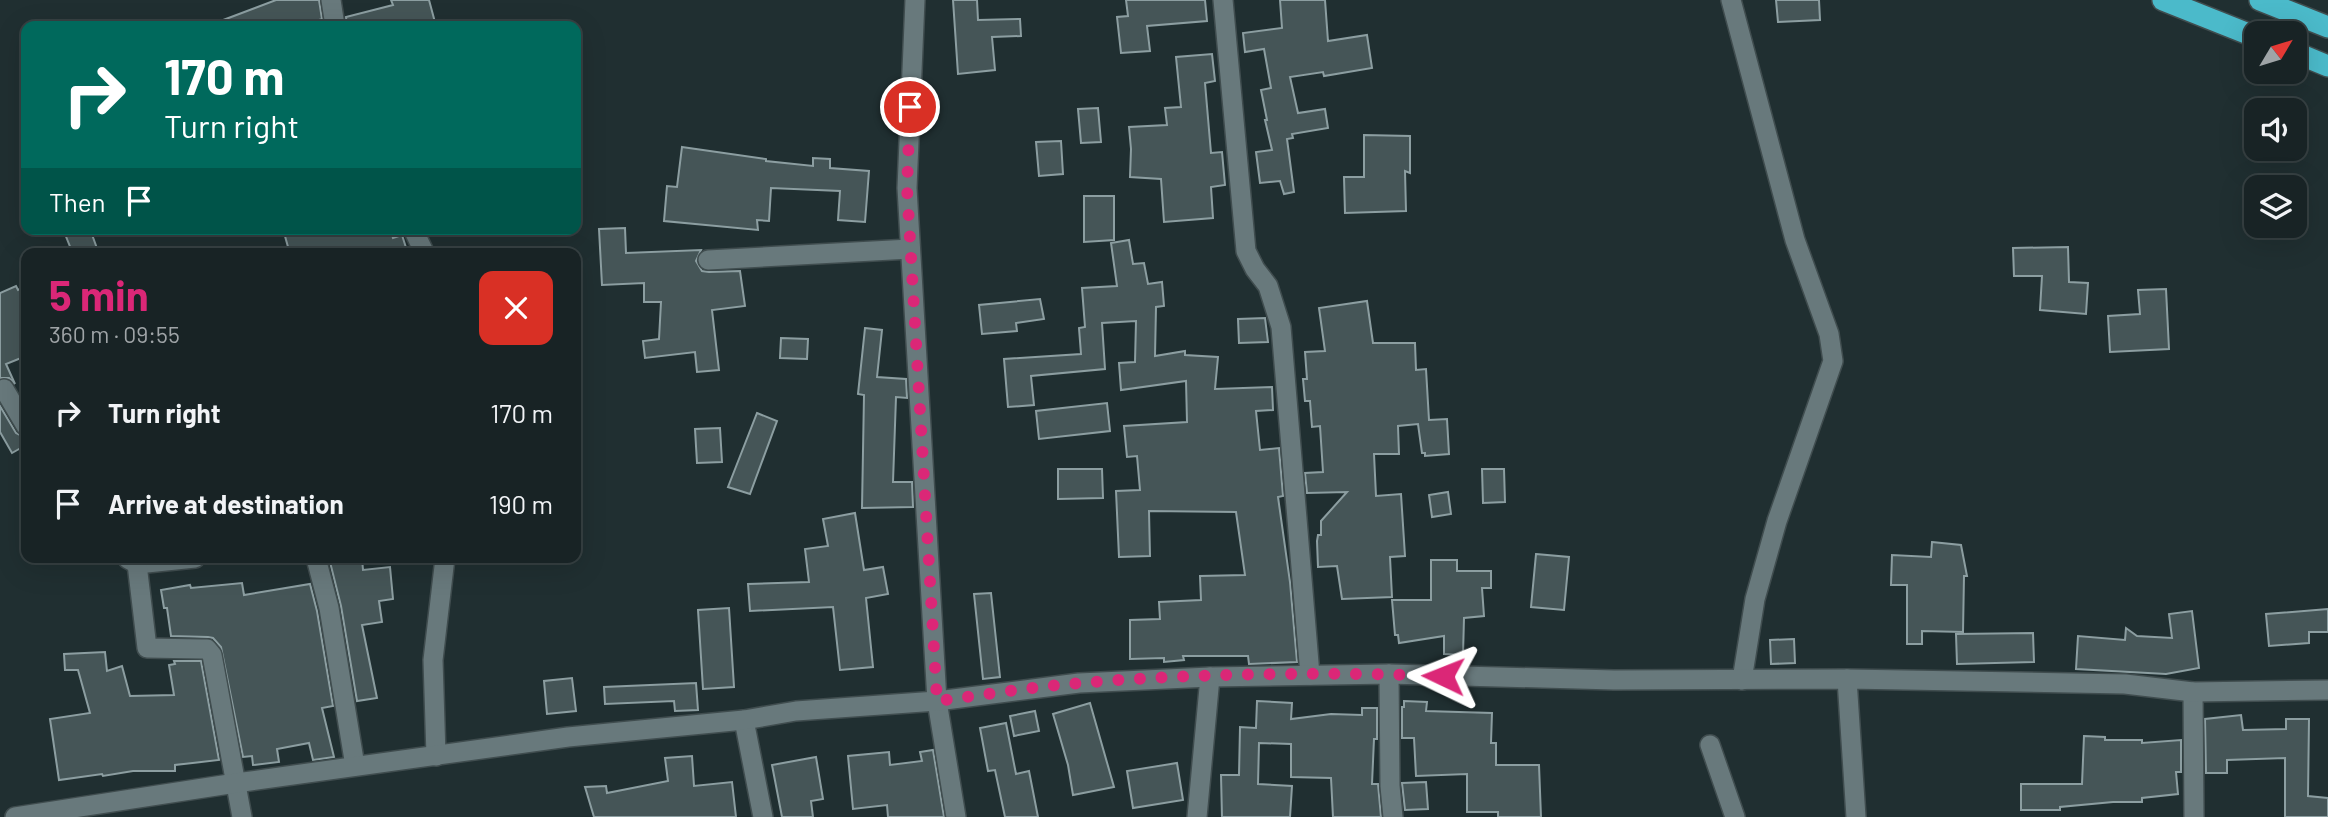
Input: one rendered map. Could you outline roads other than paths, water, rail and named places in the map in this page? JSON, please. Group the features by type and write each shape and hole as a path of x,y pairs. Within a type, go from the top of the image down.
{"highway":[{"path":"2163,0 2244,32"},
{"path":"2260,0 2328,27"},
{"path":"2307,57 2328,66"}],"street":[{"path":"331,0 334,21"},
{"path":"915,0 907,188 910,249 937,701 956,817"},
{"path":"1223,0 1246,251 1268,286 1280,327 1310,675"},
{"path":"1731,0 1795,240 1829,334 1833,361 1777,521 1755,599 1742,680"},
{"path":"708,261 910,249"},
{"path":"4,389 21,418"},
{"path":"132,563 147,648 207,649 212,656 242,817"},
{"path":"317,563 329,608 355,766"},
{"path":"436,757 433,660 444,563"},
{"path":"1389,674 1390,786 1393,817"},
{"path":"15,817 236,782 568,737 744,720 796,711 937,701 1079,683 1210,677 1389,674 1601,679 1847,679 2125,684 2193,692 2328,690"},
{"path":"1198,817 1210,677"},
{"path":"1847,679 1856,817"},
{"path":"2193,692 2194,817"},
{"path":"744,720 762,817"},
{"path":"1710,745 1735,817"}]}
